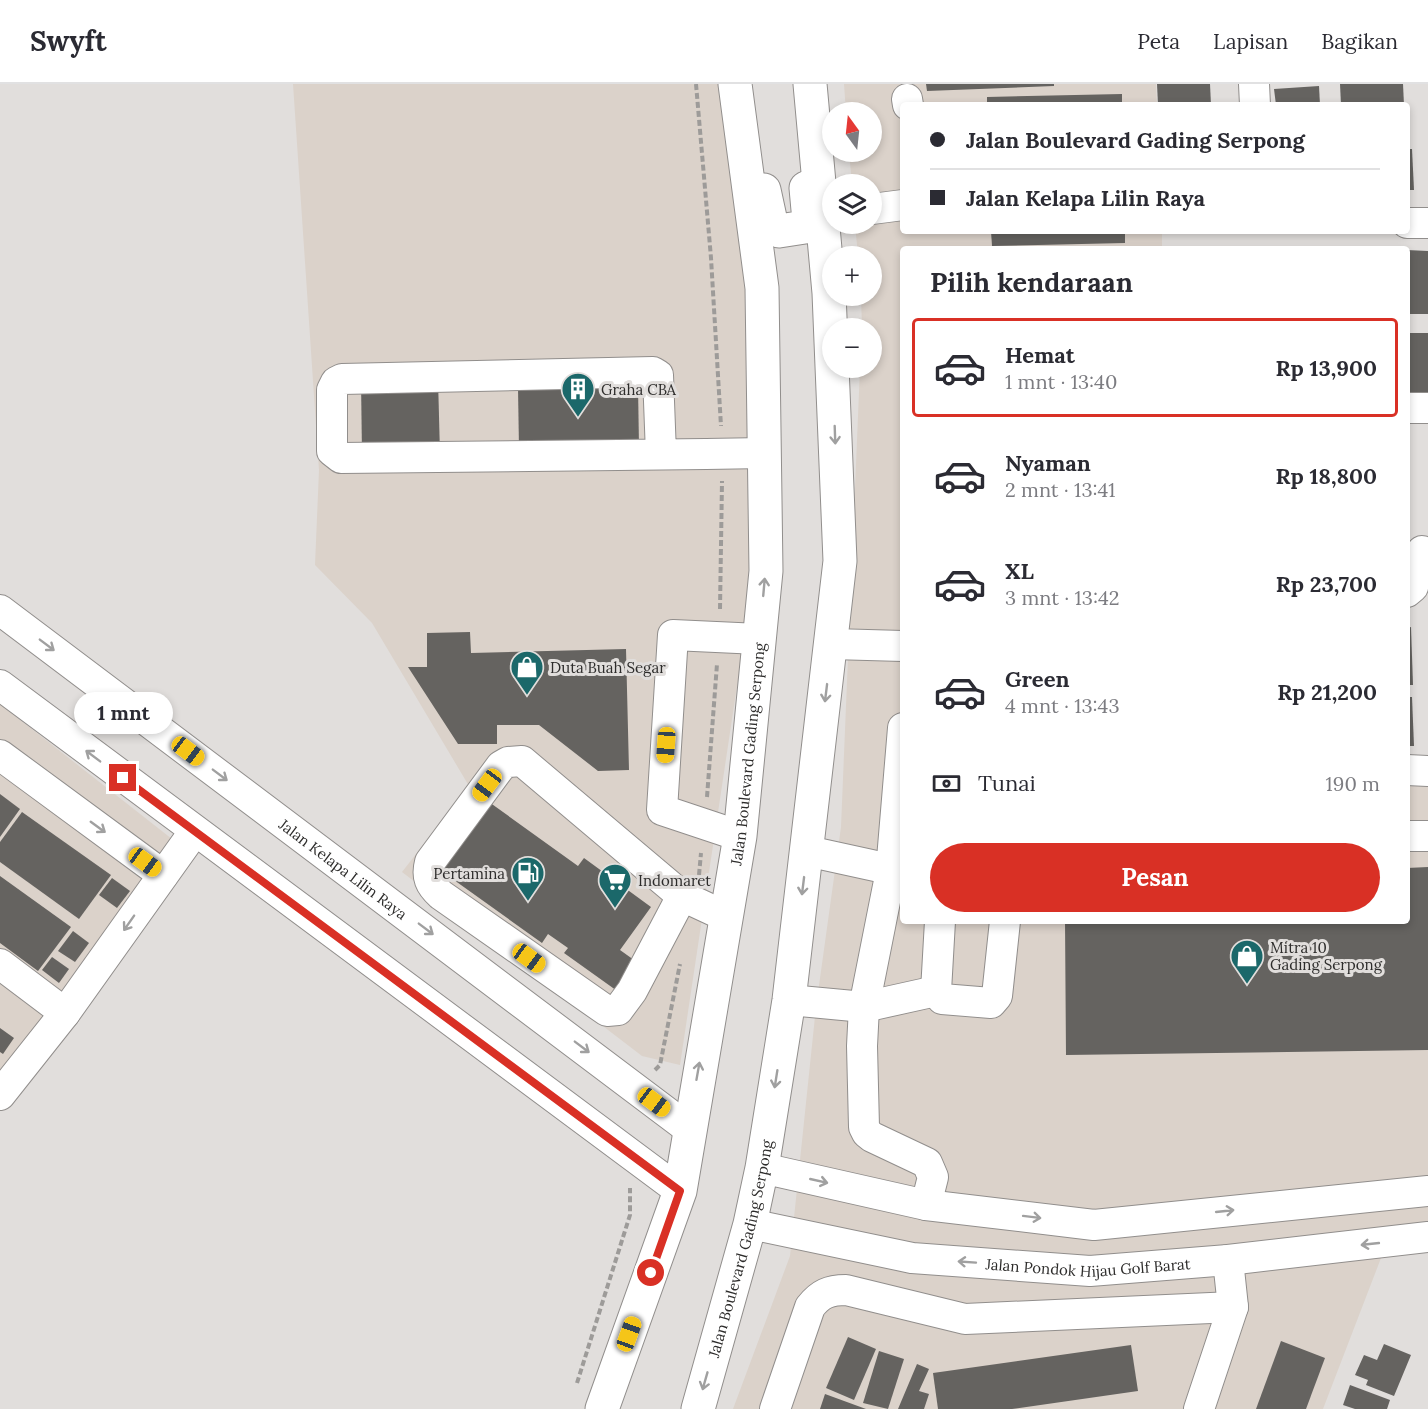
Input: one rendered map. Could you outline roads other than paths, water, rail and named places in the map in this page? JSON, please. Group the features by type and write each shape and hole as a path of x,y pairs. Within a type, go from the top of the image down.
{"main road":[{"name":"Jalan Boulevard Gading Serpong","path":"602,1409 680,1191 688,1129 740,836 766,571 762,288 735,84"},
{"path":"746,84 756,156 772,227 779,231 805,226 809,221 798,84"},
{"name":"Jalan Boulevard Gading Serpong","path":"810,84 822,176"},
{"name":"Jalan Boulevard Gading Serpong","path":"698,1409 750,1224 762,1168 789,1000 832,644 840,561 827,234"},
{"path":"764,394 776,373 781,339 779,251 784,246 797,243 805,245 809,250 816,347 821,363 833,385"}],"street":[{"path":"1254,84 1255,102"},
{"path":"882,208 900,205"},
{"path":"1410,223 1428,223"},
{"path":"661,454 658,375 653,372 342,379 332,390 332,451 341,458 764,453"},
{"path":"1410,408 1428,408"},
{"path":"1410,590 1413,587 1422,551"},
{"name":"Jalan Kelapa Lilin Raya","path":"0,610 688,1129"},
{"path":"740,836 662,810 673,635 759,639"},
{"path":"832,644 900,646"},
{"path":"0,685 194,832 680,1191"},
{"path":"0,755 163,875"},
{"path":"689,899 632,992 623,1005 613,1011 600,1009 433,888 428,874 430,862 501,766 516,761 527,764 689,899 725,916"},
{"path":"1410,770 1428,771"},
{"path":"900,800 897,872 864,1007 862,1046 864,1127 872,1137 927,1163 933,1177 926,1205"},
{"path":"0,1095 65,1013 194,832"},
{"path":"1410,836 1428,836"},
{"path":"807,851 897,872"},
{"path":"451,948 475,919"},
{"path":"940,924 936,991 942,999 991,1003 997,996 1005,924"},
{"path":"0,964 65,1013"},
{"path":"789,1000 864,1007 936,991"},
{"path":"762,1168 926,1205 1094,1225 1428,1191"},
{"name":"Jalan Pondok Hijau Golf Barat","path":"750,1224 912,1258 1090,1271 1228,1260 1428,1238"},
{"path":"1198,1409 1233,1307 1228,1260"},
{"path":"775,1409 810,1307 819,1295 835,1290 846,1290 965,1319 1233,1307"}],"place":[{"name":"Graha CBA","path":"578,418"},
{"name":"Duta Buah Segar","path":"527,696"},
{"name":"Pertamina","path":"528,902"},
{"name":"Indomaret","path":"615,909"},
{"name":"Mitra 10 Gading Serpong","path":"1247,985"}]}
